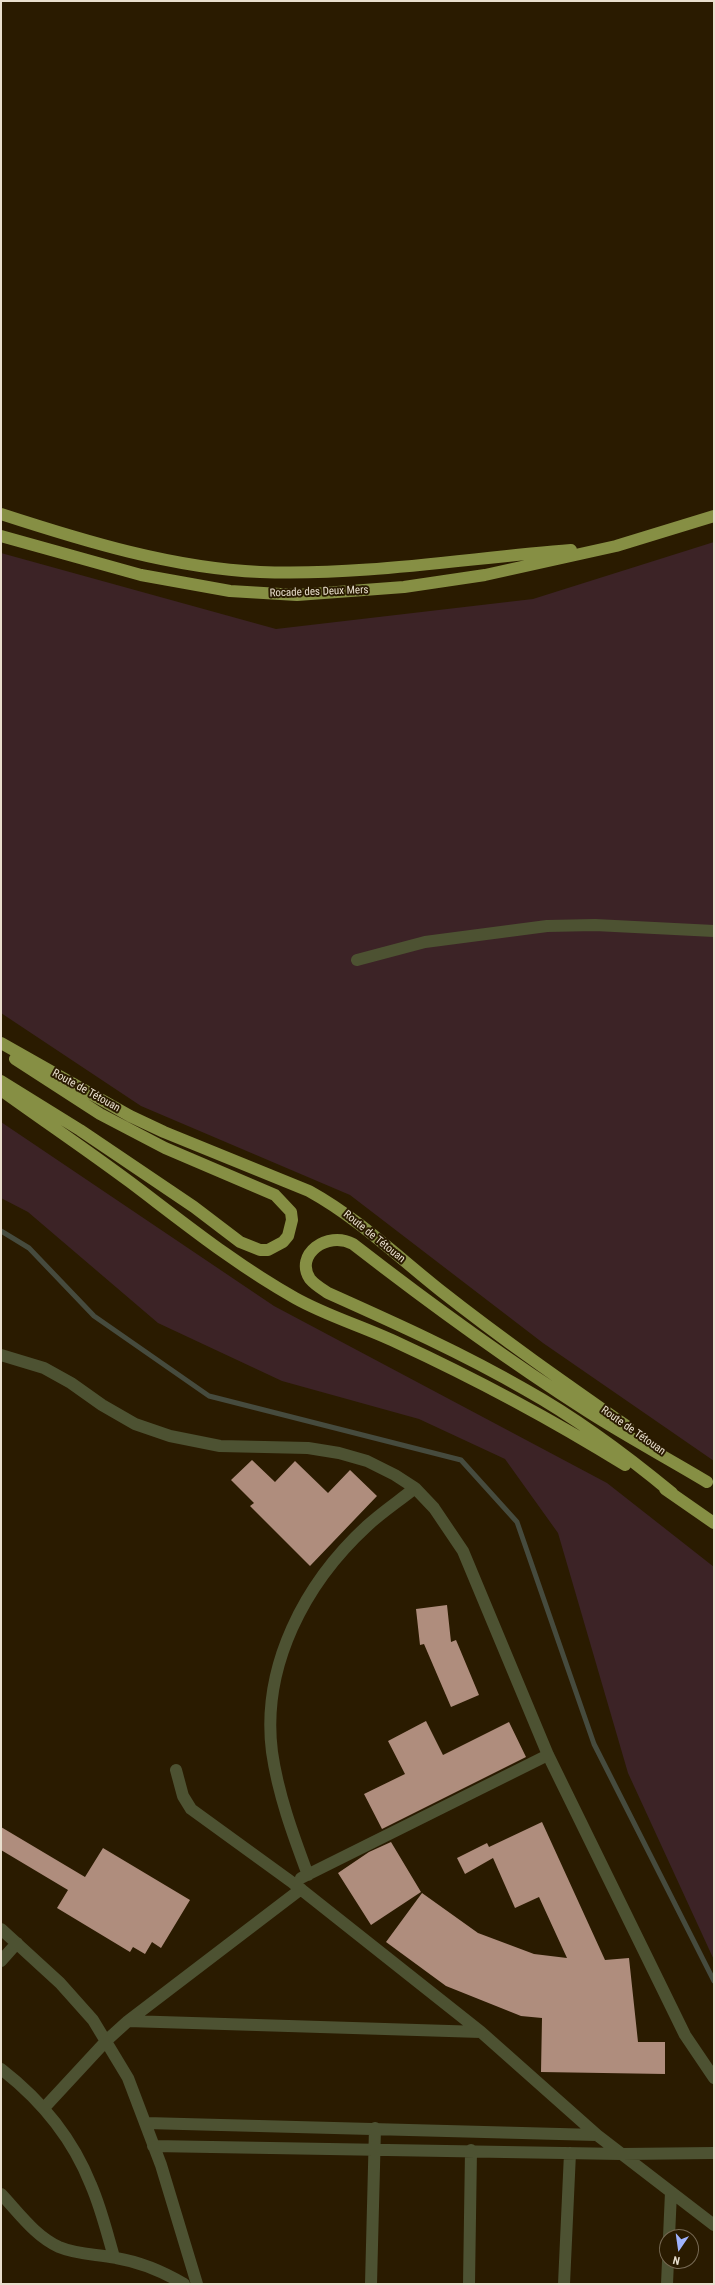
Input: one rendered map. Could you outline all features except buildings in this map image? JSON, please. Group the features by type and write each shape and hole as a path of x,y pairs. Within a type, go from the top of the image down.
{"highway":[{"name":"Rocade des Deux Mers","path":"1,514 147,556 204,566 260,572 300,573 399,567 491,556 616,546"},
{"name":"Rocade des Deux Mers","path":"1,536 91,563 148,577 230,591 297,595 396,587 485,575 616,546 714,516"},
{"name":"Route de Tétouan","path":"1,1042 130,1116 164,1132 302,1188 329,1202 366,1228 501,1338 710,1484"},
{"path":"1,1049 54,1086 100,1114 165,1148 275,1195 291,1212 292,1220 288,1236 283,1242 268,1250 260,1250 240,1242 194,1207 80,1130 1,1081"},
{"path":"1,1090 101,1160 233,1259 275,1287 317,1310 394,1341 483,1384 581,1438 672,1493"},
{"path":"710,1484 589,1412 540,1380 442,1312 353,1244 346,1240 332,1239 318,1245 313,1250 307,1264 307,1271 310,1278 317,1286 328,1293 463,1356 527,1390 583,1426 637,1464 672,1493 714,1523"}],"street":[{"path":"357,960 425,942 547,926 595,925 714,931"},
{"path":"1,1354 44,1368 71,1383 102,1405 135,1424 170,1436 220,1446 308,1448 339,1453 367,1461 395,1475 415,1488 434,1508 463,1551 548,1755 685,2035 714,2078"},
{"path":"308,1874 285,1810 272,1752 272,1707 278,1662 296,1618 327,1570 368,1525 415,1488"},
{"path":"44,2108 106,2040 297,1886 308,1874 548,1755"},
{"path":"176,1770 183,1796 191,1809 297,1886 481,2032 597,2135 714,2225"},
{"path":"1,1929 77,2001 106,2040 128,2078 153,2146 162,2165 197,2284"},
{"path":"1,1962 17,1943"},
{"path":"128,2021 481,2032"},
{"path":"1,2069 44,2108 70,2141 92,2186 114,2257"},
{"path":"146,2124 375,2128 597,2135"},
{"path":"371,2284 375,2128"},
{"path":"153,2146 374,2148 622,2154 714,2152"},
{"path":"469,2284 471,2150"},
{"path":"564,2284 570,2153"},
{"path":"669,2229 671,2192"},
{"path":"1,2194 28,2225 60,2247 84,2254 114,2257 150,2267 184,2284"},
{"path":"667,2284 668,2269"}],"shaded area":[{"path":"714,542 714,1461 543,1343 350,1195 141,1106 1,1013 1,553 276,629 533,599"},
{"path":"1,1122 274,1306 607,1483 714,1567 714,1960 628,1773 558,1533 505,1459 419,1419 282,1381 158,1323 28,1212 1,1198"}],"waterway":[{"path":"1,1231 29,1248 94,1316 209,1396 461,1460 517,1522 594,1744 714,1981"}]}
